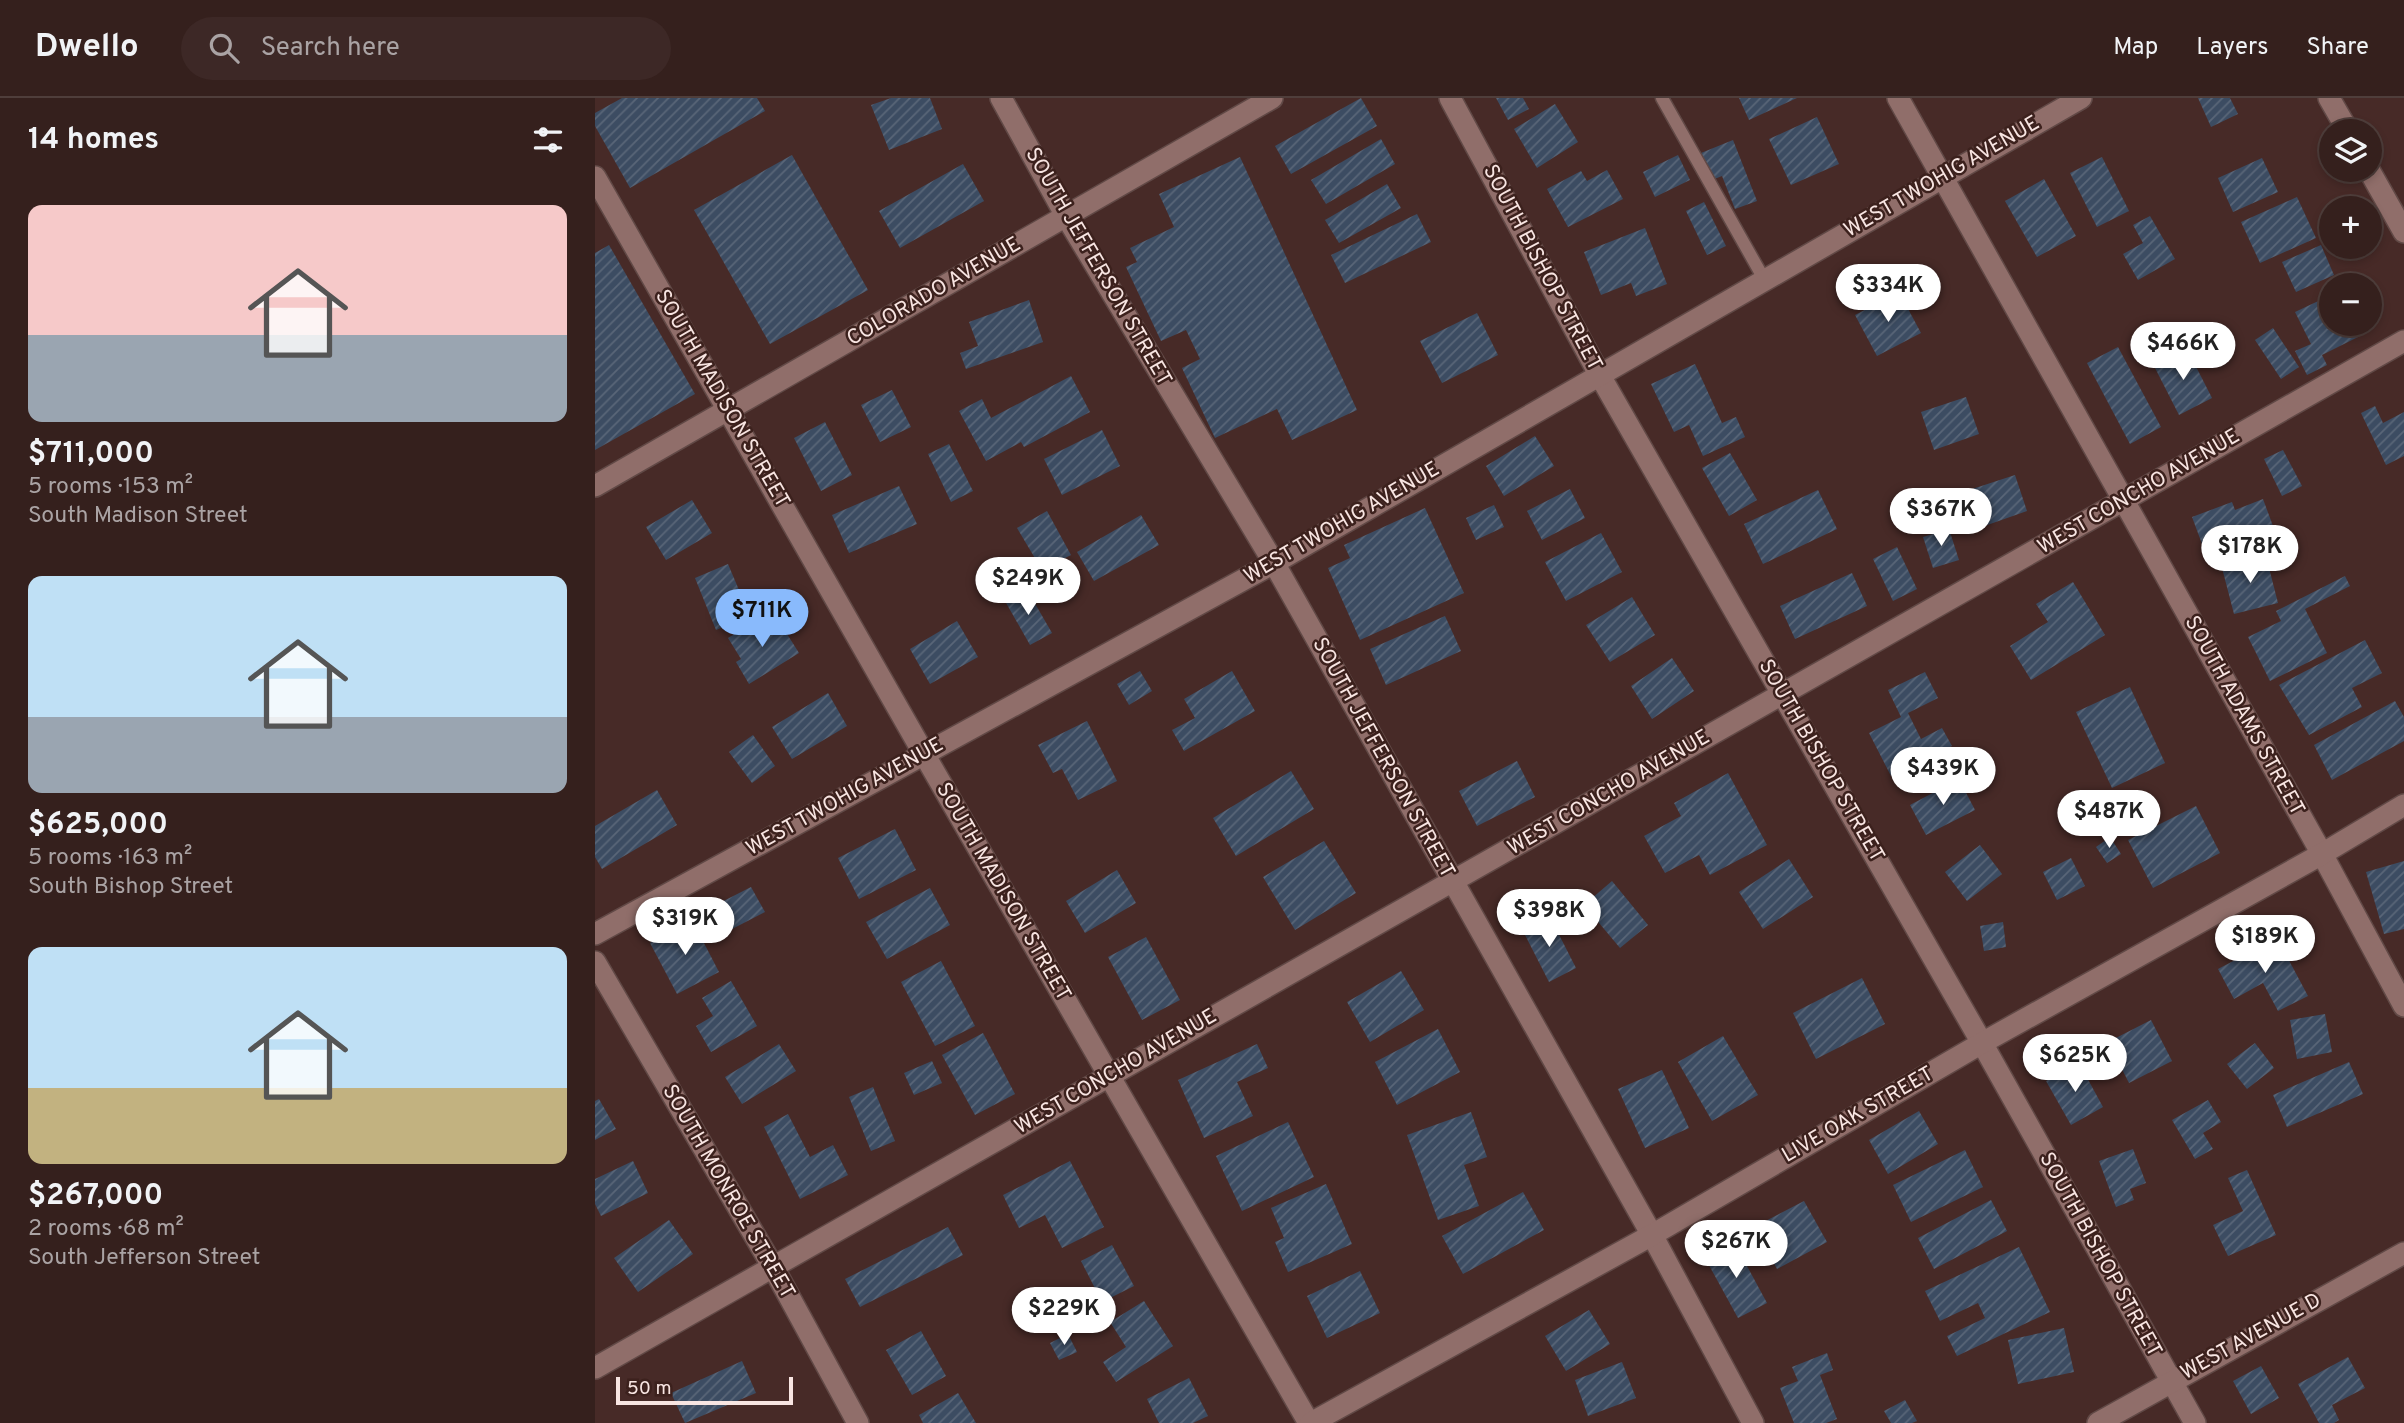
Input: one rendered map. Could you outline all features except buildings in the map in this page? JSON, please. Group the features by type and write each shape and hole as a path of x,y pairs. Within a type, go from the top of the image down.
{"street":[{"name":"SOUTH JEFFERSON STREET","path":"1002,98 1066,216 1274,563 1652,1235 1753,1423"},
{"name":"COLORADO AVENUE","path":"595,486 1272,98"},
{"name":"SOUTH BISHOP STREET","path":"1450,98 1599,374 1982,1043 2195,1423"},
{"name":"SOUTH ADAMS STREET","path":"1898,98 2322,854 2404,1006"},
{"name":"WEST TWOHIG AVENUE","path":"595,934 1274,563 2081,98"},
{"path":"2329,98 2341,119"},
{"name":"SOUTH MADISON STREET","path":"595,177 602,204 729,409 924,754 1310,1423"},
{"path":"2376,182 2404,232"},
{"name":"WEST CONCHO AVENUE","path":"595,1368 2404,341"},
{"name":"LIVE OAK STREET","path":"1310,1423 1652,1235 1982,1043 2322,854 2404,805"},
{"name":"SOUTH MONROE STREET","path":"595,962 773,1267 858,1423"},
{"name":"WEST AVENUE D","path":"2098,1423 2404,1253"}],"lane":[{"path":"1662,98 1764,279"}]}
